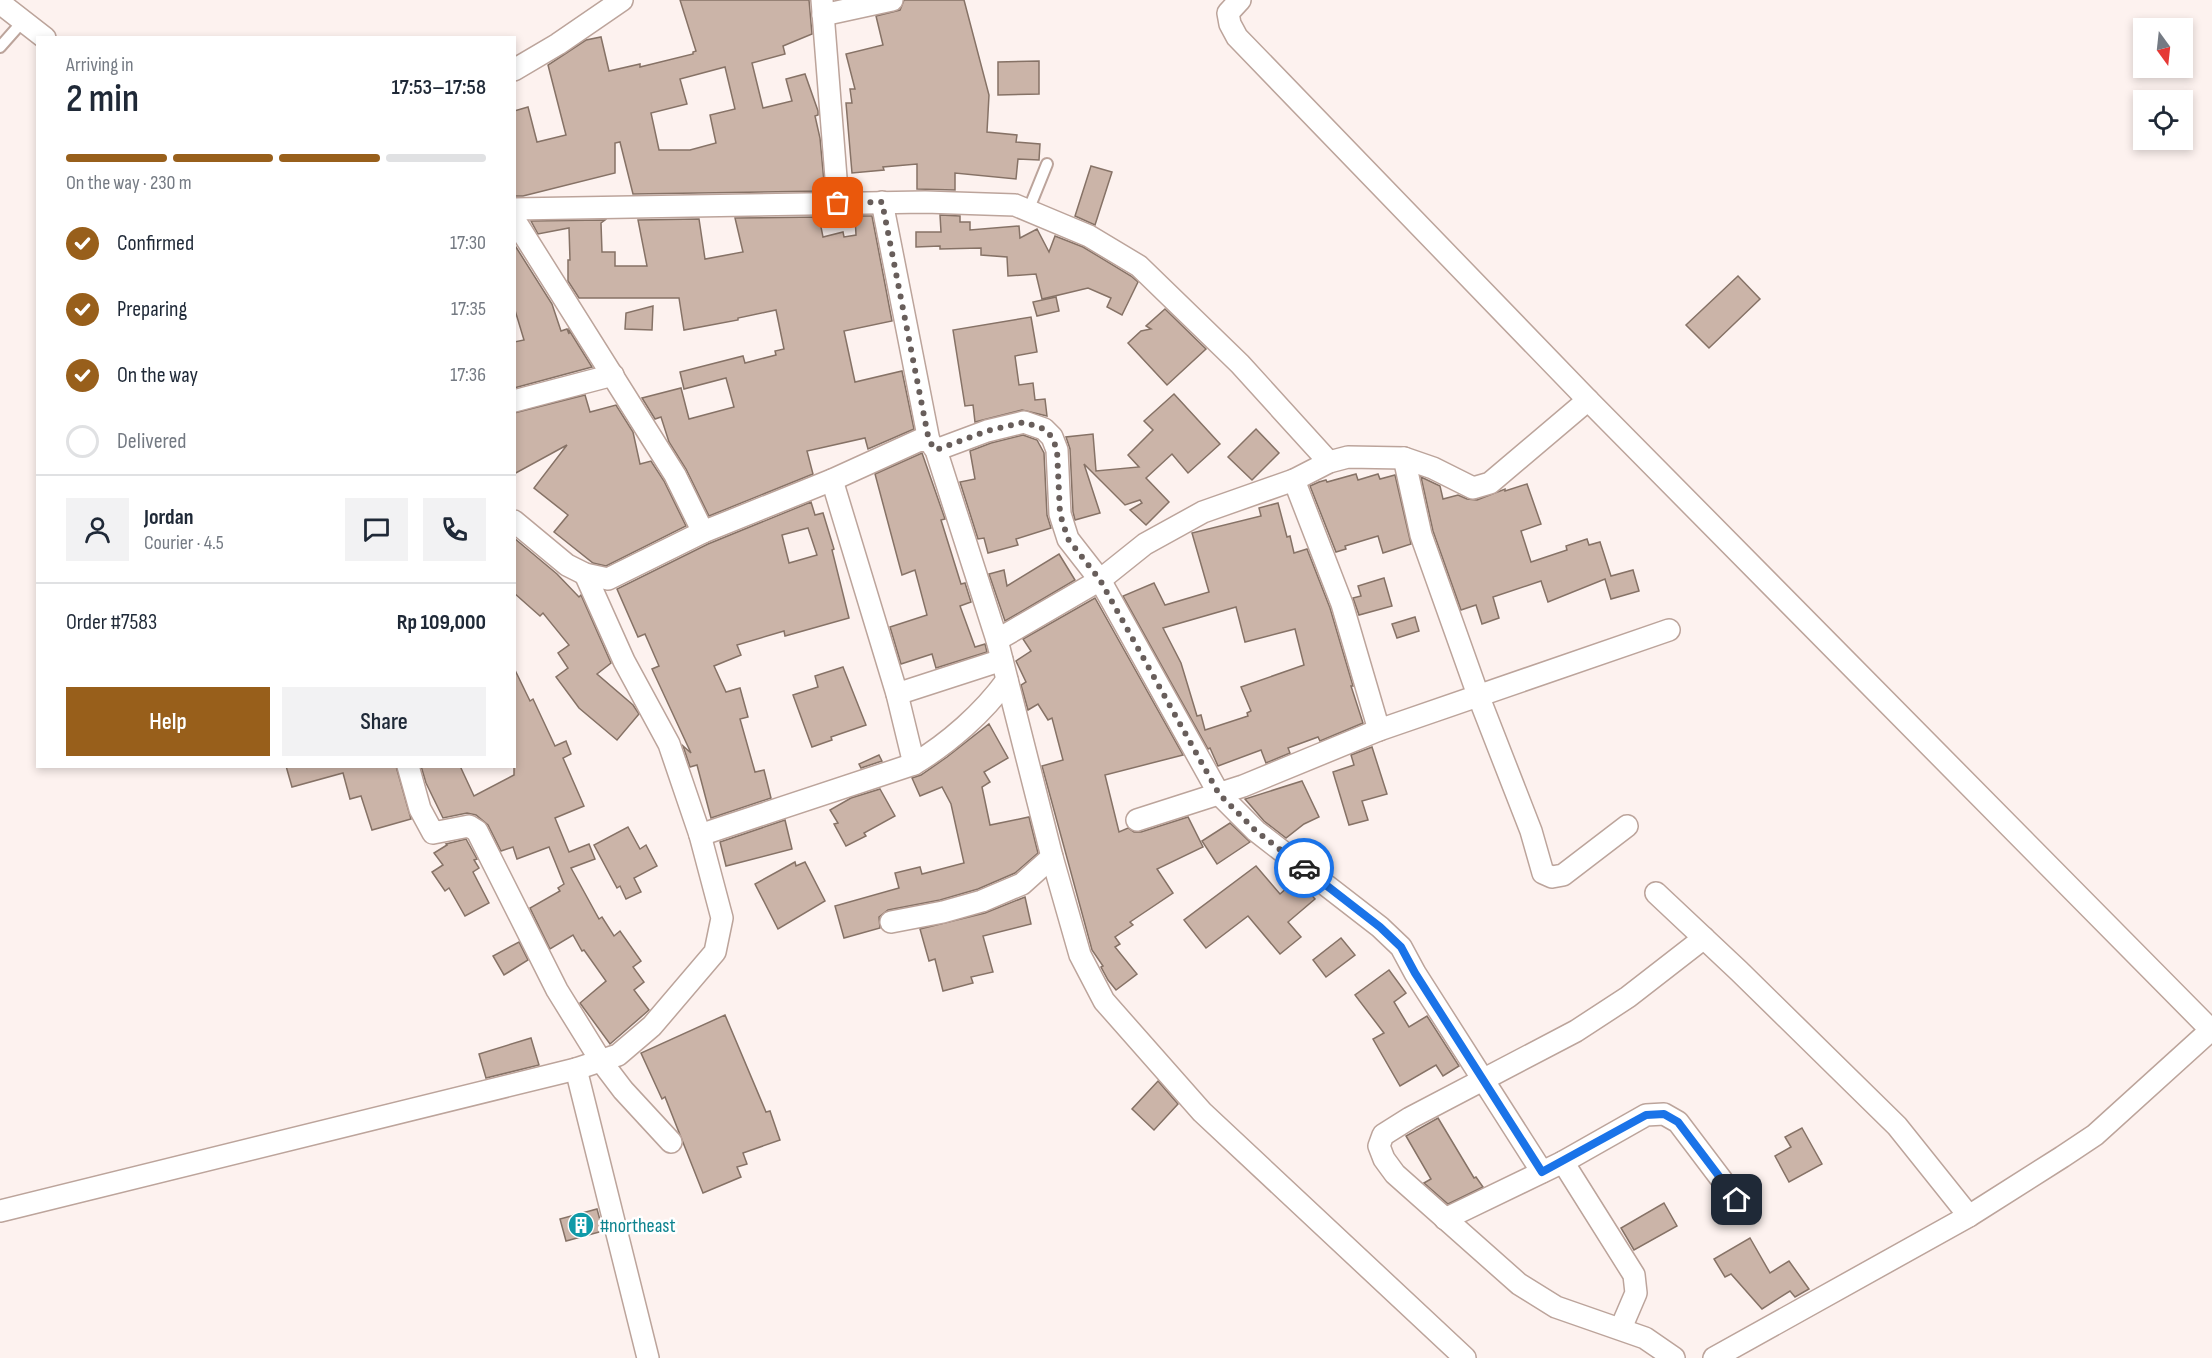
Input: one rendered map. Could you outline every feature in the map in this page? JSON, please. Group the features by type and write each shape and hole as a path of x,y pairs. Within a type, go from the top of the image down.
{"street":[{"path":"516,69 558,44 622,0"},
{"path":"838,203 822,8 892,0"},
{"path":"1240,0 1228,13 1230,24 1237,37 1588,400 2212,1030 2095,1135 1969,1216 1714,1358"},
{"path":"0,3 42,36"},
{"path":"882,202 933,446 1002,660 1052,857 1080,955 1104,1000 1202,1112 1465,1358"},
{"path":"516,209 882,202 1015,205 1089,236 1139,266 1240,364 1329,462"},
{"path":"516,222 613,375 642,426 675,475 703,532"},
{"path":"516,400 613,375"},
{"path":"897,694 1002,660 1145,544 1203,513 1294,480 1329,462 1347,457 1404,458 1432,468 1473,488 1490,483 1588,400"},
{"path":"516,523 567,565 585,574 608,579 703,532 832,480 920,440 933,446 1024,422 1044,429 1052,437 1057,450 1060,514 1068,539 1100,580 1219,794 1256,831 1380,927 1401,947 1415,973 1542,1172"},
{"path":"1404,458 1420,536 1531,831 1543,873 1552,877 1563,875 1627,826"},
{"path":"832,480 897,694 914,764"},
{"path":"1294,480 1342,604 1379,730"},
{"path":"0,1211 576,1069 618,1055 652,1026 715,952 722,918 700,836 669,744 624,661 585,574"},
{"path":"1137,820 1243,786 1379,730 1669,630"},
{"path":"700,836 914,764 937,750 995,696 1002,660"},
{"path":"409,768 420,809 433,833 469,826 477,831 557,990 601,1061 623,1090 671,1142"},
{"path":"891,922 943,912 981,901 1022,884 1052,857"},
{"path":"1656,893 1897,1126 1969,1216"},
{"path":"1674,1358 1645,1338 1621,1328 1585,1318 1546,1301 1520,1284 1395,1174 1384,1159 1379,1146 1383,1136 1410,1118 1576,1031 1628,997 1704,938"},
{"path":"576,1069 648,1358"},
{"path":"1446,1219 1563,1162 1646,1115 1664,1114 1678,1122 1737,1200"},
{"path":"1563,1162 1634,1275 1636,1293 1621,1328"}],"lane":[{"path":"0,47 23,21"},
{"path":"1028,211 1047,164"}],"building":[{"path":"680,0 809,0 812,34 783,46 785,54 752,63 763,108 792,101 786,79 805,74 818,111 818,115 815,116 820,138 824,182 820,183 822,191 633,194 620,142 615,143 615,173 516,196 516,110 528,107 537,142 566,135 548,65 586,40 601,37 609,71 640,64 640,67 693,54 696,51","holes":["725,67 735,109 710,115 716,143 690,150 659,150 651,113 687,104 680,79"]},
{"path":"904,0 964,0 989,95 987,132 1017,135 1016,142 1040,144 1039,160 1018,159 1016,179 955,173 955,190 917,189 917,164 852,173 846,103 852,103 850,89 855,89 846,54 883,45 876,16 900,10"},
{"path":"1039,61 1039,94 998,95 998,62"},
{"path":"1091,166 1112,172 1095,225 1075,216"},
{"path":"940,215 960,216 960,222 970,222 970,230 1019,226 1020,238 1037,229 1049,252 1055,236 1083,247 1138,282 1122,315 1107,307 1111,298 1088,288 1042,299 1036,274 1008,276 1007,257 981,255 981,248 916,247 916,232 941,232"},
{"path":"855,216 872,216 892,321 844,331 855,382 902,371 914,429 868,449 865,438 807,451 813,474 709,516 686,469 669,442 661,417 655,419 642,398 681,388 689,419 734,407 726,378 684,389 680,372 743,356 745,363 776,355 775,351 784,349 776,310 684,330 679,298 579,298 568,281 569,228 538,234 531,221 605,220 601,223 602,252 615,252 615,266 647,266 638,220 699,219 705,259 743,252 735,218 819,217 823,237 843,232 844,237 856,235"},
{"path":"516,247 552,304 561,331 567,329 569,334 569,330 592,367 516,387 516,342 524,340 516,314"},
{"path":"1738,276 1760,299 1709,348 1686,325"},
{"path":"1056,297 1059,311 1037,316 1033,302"},
{"path":"653,306 652,330 625,329 626,313"},
{"path":"1165,309 1206,349 1167,385 1128,343 1141,331 1151,329 1146,326"},
{"path":"1031,317 1037,352 1015,356 1019,385 1033,383 1035,400 1045,399 1047,416 1022,410 975,422 973,405 965,406 953,330"},
{"path":"1174,394 1220,444 1188,473 1172,454 1146,478 1169,502 1146,525 1130,510 1142,503 1140,500 1125,505 1084,464 1100,513 1075,520 1070,449 1066,437 1093,434 1096,471 1139,467 1128,455 1153,430 1144,421"},
{"path":"585,395 590,412 616,405 633,432 640,464 651,461 664,481 686,526 606,566 593,563 554,532 568,515 534,488 567,445 516,473 516,412"},
{"path":"1256,429 1279,453 1252,480 1228,457"},
{"path":"1023,435 1037,440 1044,453 1047,515 1051,528 1016,539 1018,545 988,553 984,538 978,539 960,482 975,479 970,451"},
{"path":"922,453 945,519 941,520 961,584 965,583 971,602 960,606 975,647 985,644 987,652 936,668 932,654 901,664 890,627 927,615 915,570 902,575 875,474"},
{"path":"1356,474 1358,480 1378,474 1380,479 1395,475 1411,544 1383,553 1378,536 1345,546 1346,549 1336,552 1310,486"},
{"path":"1421,477 1440,486 1443,499 1458,495 1477,500 1505,489 1505,491 1527,484 1541,524 1521,531 1531,562 1567,550 1566,546 1587,539 1589,545 1600,542 1611,576 1633,570 1639,591 1611,599 1605,579 1548,602 1541,581 1493,597 1499,618 1482,624 1476,605 1461,610 1433,531"},
{"path":"811,502 815,515 823,513 834,549 832,550 849,618 785,636 784,631 737,645 741,655 714,666 726,692 740,688 748,717 740,719 755,772 764,770 771,798 711,818 697,765 690,767 683,746 691,753 652,669 659,666 645,634 638,637 617,589 708,544","holes":["808,528 817,555 789,563 782,535"]},
{"path":"1278,503 1294,553 1307,549 1330,608 1363,723 1320,741 1318,737 1288,748 1290,753 1266,763 1261,750 1218,766 1123,596 1154,583 1165,605 1209,592 1192,533 1261,516 1259,508","holes":["1236,607 1245,642 1295,629 1304,665 1241,687 1251,711 1247,713 1248,716 1205,730 1201,715 1197,716 1181,663 1163,628"]},
{"path":"516,540 557,574 579,597 581,595 611,663 597,674 633,705 639,714 617,740 579,708 556,677 568,668 558,653 569,645 543,613 540,616 516,595"},
{"path":"1059,554 1075,580 1005,621 989,574 1004,570 1007,586"},
{"path":"1384,578 1392,606 1359,615 1353,598 1361,596 1358,586"},
{"path":"1095,598 1183,755 1105,775 1119,832 1128,828 1134,832 1141,832 1188,817 1203,847 1157,869 1173,893 1130,922 1133,925 1115,937 1120,944 1115,947 1137,974 1116,990 1092,950 1042,766 1063,760 1052,718 1048,720 1038,704 1028,710 1021,685 1026,682 1016,661 1031,651 1023,639"},
{"path":"1415,617 1419,631 1397,638 1392,624"},
{"path":"843,667 866,725 831,737 832,740 812,747 793,695 818,687 815,676"},
{"path":"516,672 530,701 533,699 555,746 566,741 571,754 563,758 584,806 555,818 569,852 589,844 595,859 571,868 599,919 602,917 614,936 620,931 641,961 633,967 644,982 634,990 649,1010 610,1044 580,1003 606,981 584,950 582,951 573,935 550,949 530,908 560,891 558,888 564,884 549,847 517,859 513,847 501,851 488,825 476,815 467,813 443,818 426,783 422,768 461,768 474,796 514,775 514,768 516,768"},
{"path":"989,724 1008,758 984,772 990,782 982,787 990,825 1029,817 1038,853 1015,873 978,889 940,900 888,910 879,917 880,928 844,938 835,906 899,888 895,873 920,867 922,874 964,863 951,804 942,787 920,796 912,778 921,775 947,757"},
{"path":"1372,747 1387,794 1362,801 1368,820 1349,825 1333,772 1354,765 1351,755"},
{"path":"879,755 882,761 861,768 859,764"},
{"path":"287,768 397,768 411,819 372,830 361,796 350,799 343,773 292,787"},
{"path":"1302,781 1319,817 1304,824 1286,838 1264,821 1245,799"},
{"path":"880,789 895,816 864,833 866,836 846,846 834,824 838,823 830,810 851,798"},
{"path":"785,820 792,849 726,866 720,842"},
{"path":"1230,823 1250,842 1217,864 1202,841"},
{"path":"628,827 640,849 646,845 657,866 634,878 641,892 626,899 620,886 617,888 594,845"},
{"path":"466,839 477,859 474,860 479,868 473,872 489,903 465,916 449,888 445,891 432,872 443,865 434,853 446,844"},
{"path":"795,862 796,866 805,862 825,901 778,929 755,884"},
{"path":"1256,866 1280,894 1297,879 1315,899 1288,922 1301,937 1280,954 1248,916 1206,948 1184,920"},
{"path":"1025,897 1031,924 983,936 993,972 971,977 973,983 943,991 935,959 929,961 920,929 985,913"},
{"path":"1341,938 1355,955 1326,977 1313,960"},
{"path":"519,942 528,960 504,975 493,956"},
{"path":"1389,970 1406,993 1394,1002 1409,1027 1427,1016 1459,1066 1443,1076 1436,1065 1400,1086 1373,1039 1384,1033 1355,995"},
{"path":"725,1015 766,1112 770,1111 780,1140 743,1153 747,1164 737,1167 741,1177 703,1193 665,1097 662,1099 641,1053"},
{"path":"531,1038 539,1065 486,1078 479,1054"},
{"path":"1158,1081 1178,1104 1154,1130 1132,1109"},
{"path":"1438,1118 1474,1178 1476,1177 1483,1187 1448,1204 1424,1183 1431,1179 1406,1136"},
{"path":"1802,1128 1822,1164 1789,1182 1775,1156 1791,1147 1785,1137"},
{"path":"1664,1203 1677,1226 1634,1250 1621,1228"},
{"name":"#northeast","path":"597,1209 603,1231 566,1241 560,1219"},
{"path":"1750,1238 1770,1273 1789,1261 1809,1289 1795,1297 1790,1291 1762,1309 1731,1274 1725,1277 1714,1259"}],"way so far":[{"path":"838,203 882,202 929,441 936,450 987,431 1024,422 1044,429 1052,437 1057,450 1060,514 1068,539 1082,560 1100,580 1219,794 1256,831 1304,868"}],"place":[{"name":"#northeast","path":"581,1225"}],"route":[{"path":"1304,868 1350,906 1380,927 1401,947 1415,973 1542,1172 1646,1115 1664,1114 1678,1122 1737,1200"}]}
